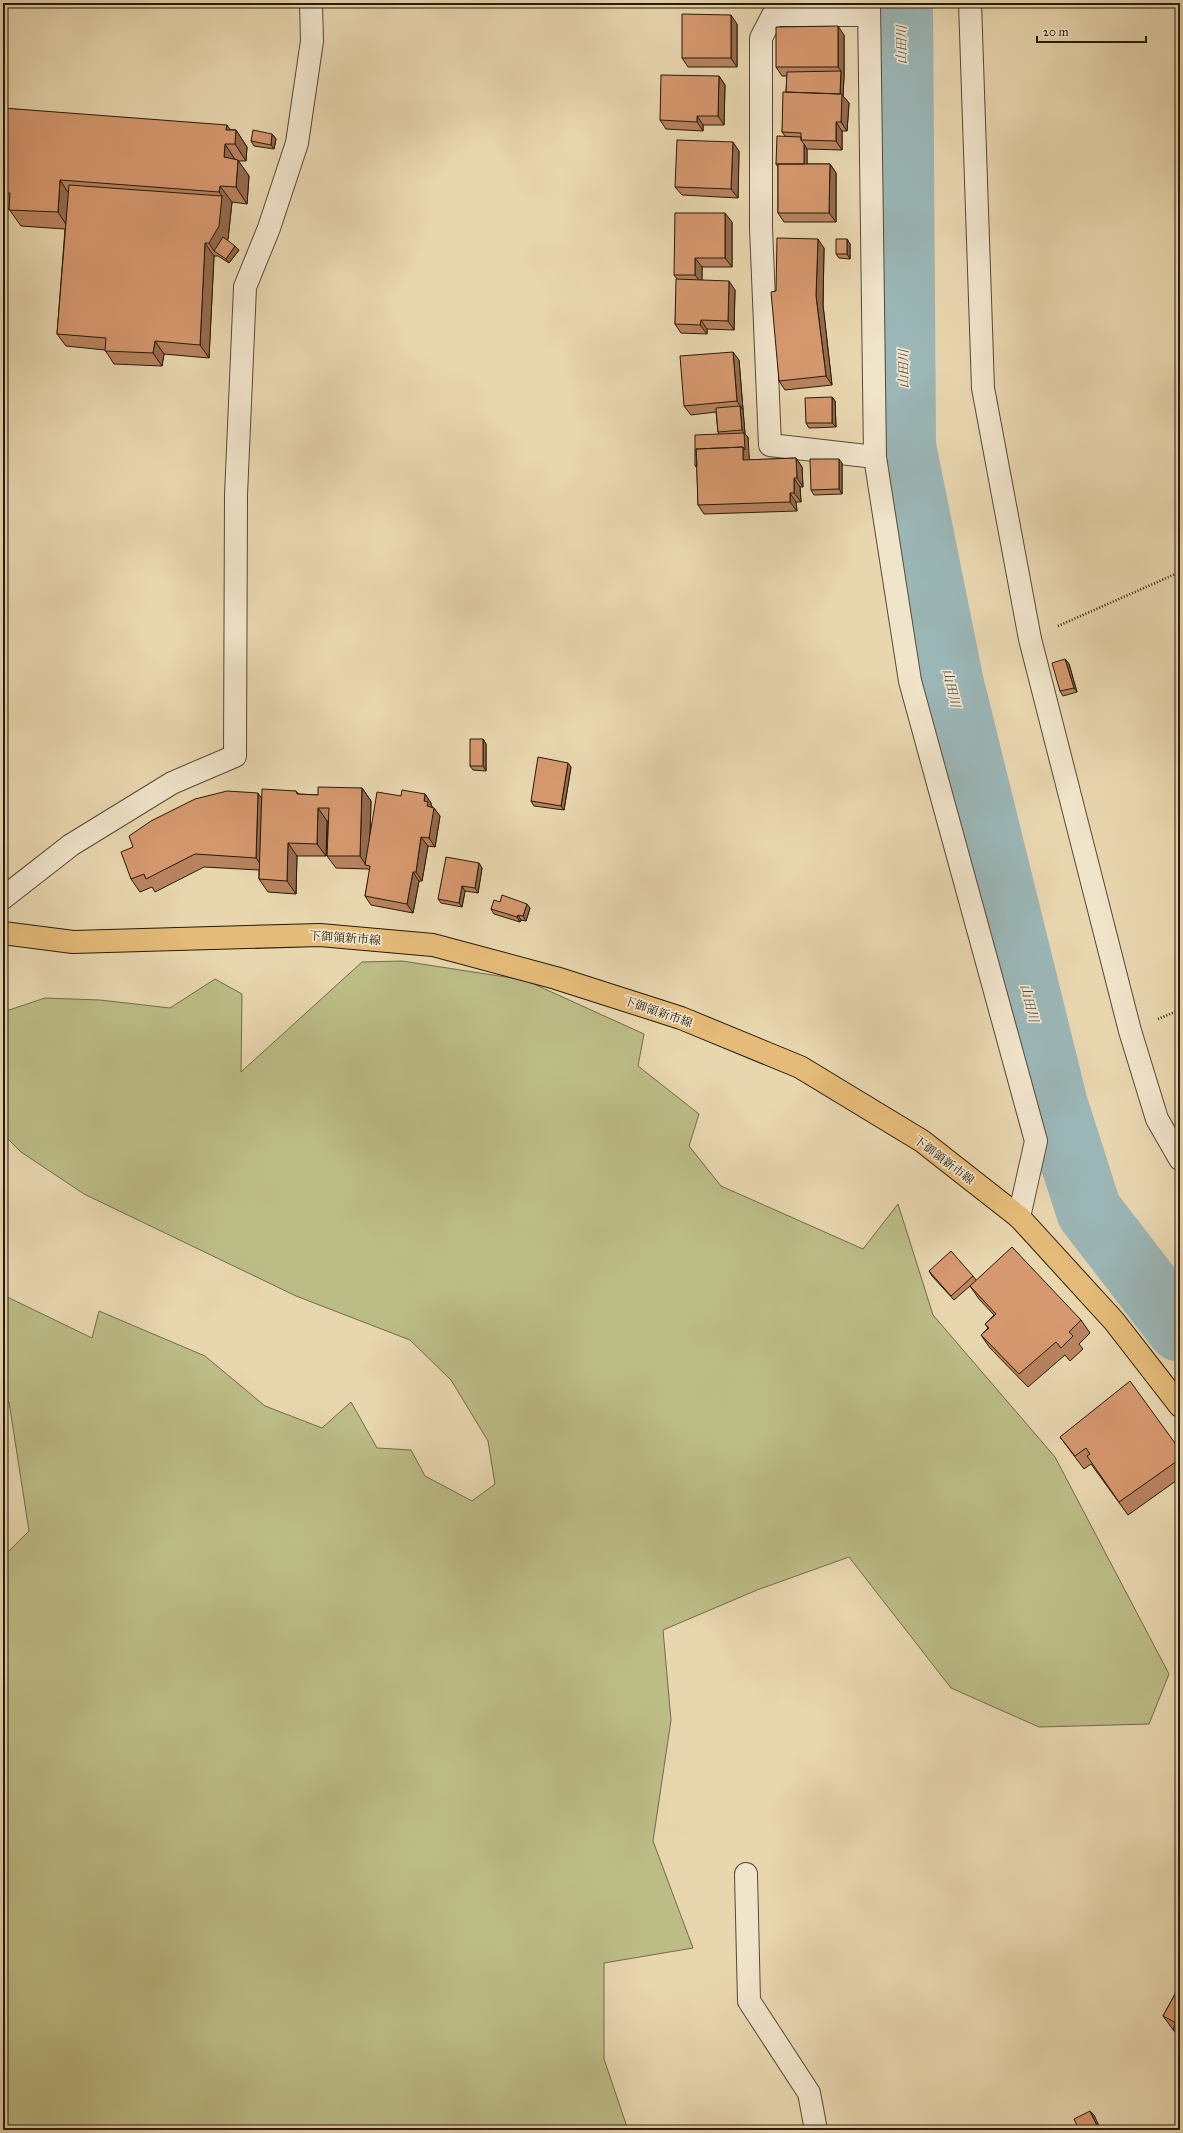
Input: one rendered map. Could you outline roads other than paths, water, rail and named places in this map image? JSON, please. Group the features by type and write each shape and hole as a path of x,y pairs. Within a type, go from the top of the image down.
{"main road":[{"name":"下御領新市線","path":"3,933 73,942 328,936 433,944 556,978 681,1018 800,1067 922,1141 1019,1217 1114,1321 1180,1406"}],"street":[{"path":"3,898 71,845 172,783 235,756 236,495 245,287 269,228 297,143 312,41 311,3"},
{"path":"970,3 983,388 1030,639 1130,1031 1157,1119 1180,1159"},
{"path":"875,457 770,445 761,228 761,38 773,15 869,9 875,457 910,681 1036,1141 1019,1217"},
{"path":"746,1874 749,2001 809,2094 816,2130"}],"waterway":[{"name":"山田川","path":"900,3 903,446 951,684 1055,1105 1089,1211 1180,1329"}]}
